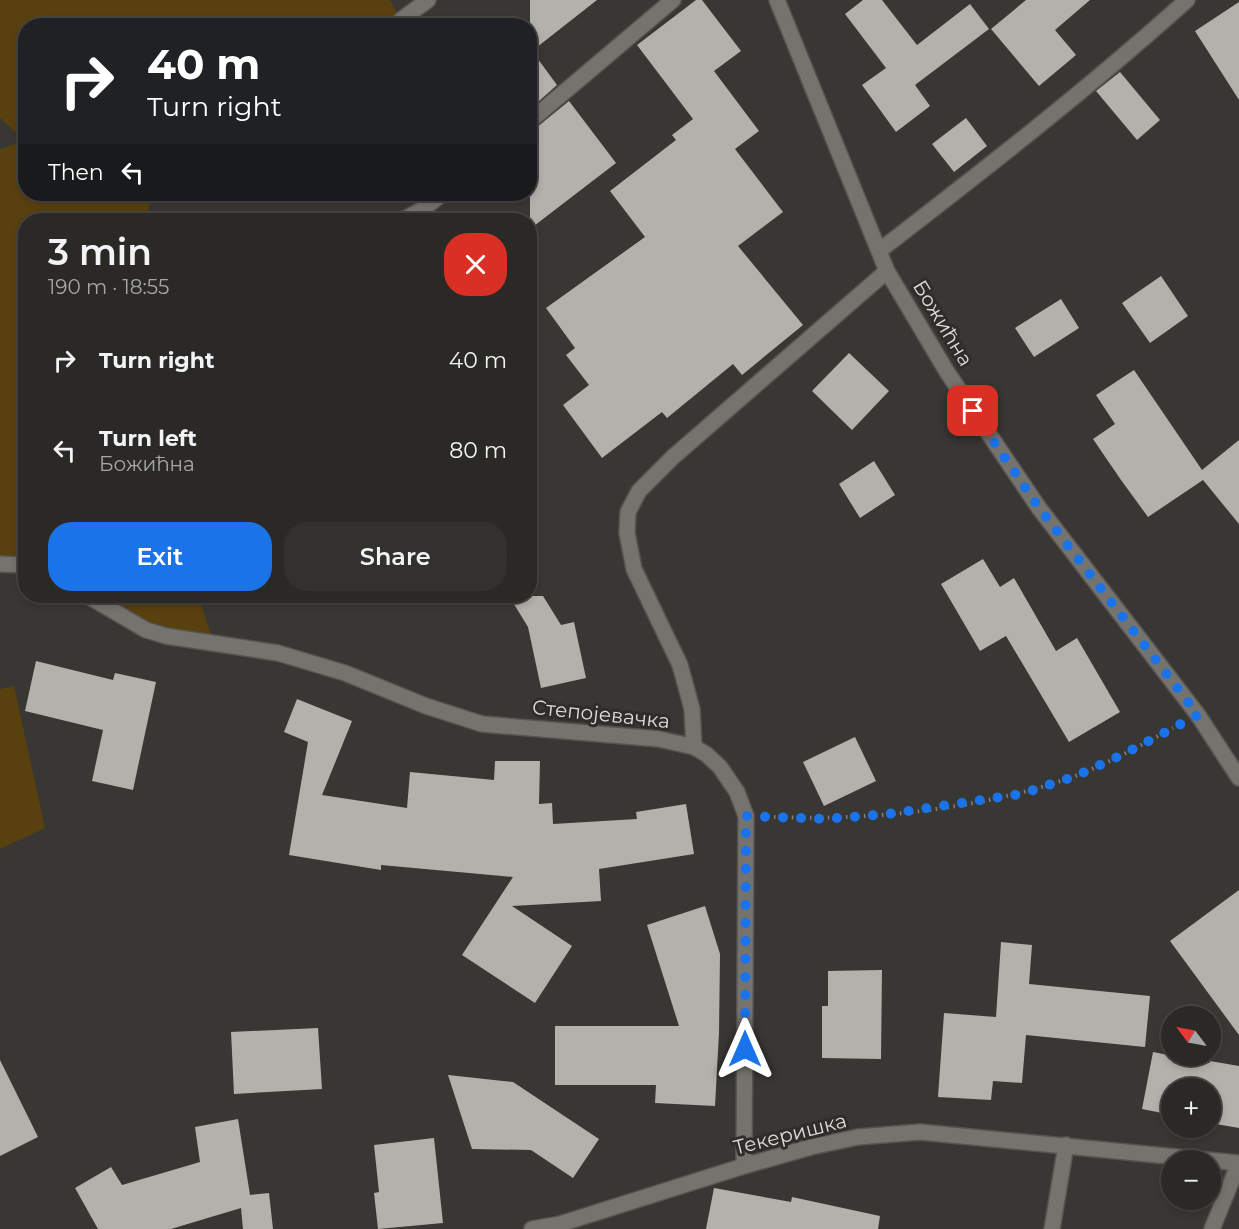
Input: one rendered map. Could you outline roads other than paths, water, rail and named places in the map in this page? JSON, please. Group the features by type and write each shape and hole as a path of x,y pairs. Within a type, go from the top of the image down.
{"street":[{"path":"404,18 428,0"},
{"path":"537,115 673,0"},
{"name":"Божићна","path":"777,0 887,271 947,372 1039,508 1198,715 1239,778"},
{"path":"879,251 1100,77 1187,0"},
{"path":"416,213 433,201"},
{"path":"694,747 692,709 680,665 634,568 627,533 628,512 639,491 673,458 887,271"},
{"path":"0,564 18,565"},
{"name":"Степојевачка","path":"100,603 146,630 166,636 278,652 345,673 426,706 482,724 659,739 694,747 706,753 720,767 737,792 746,816 744,1166"},
{"name":"Текеришка","path":"532,1229 560,1224 811,1147 858,1137 920,1132 1239,1163 1212,1229"},
{"path":"1052,1229 1066,1145"}]}
